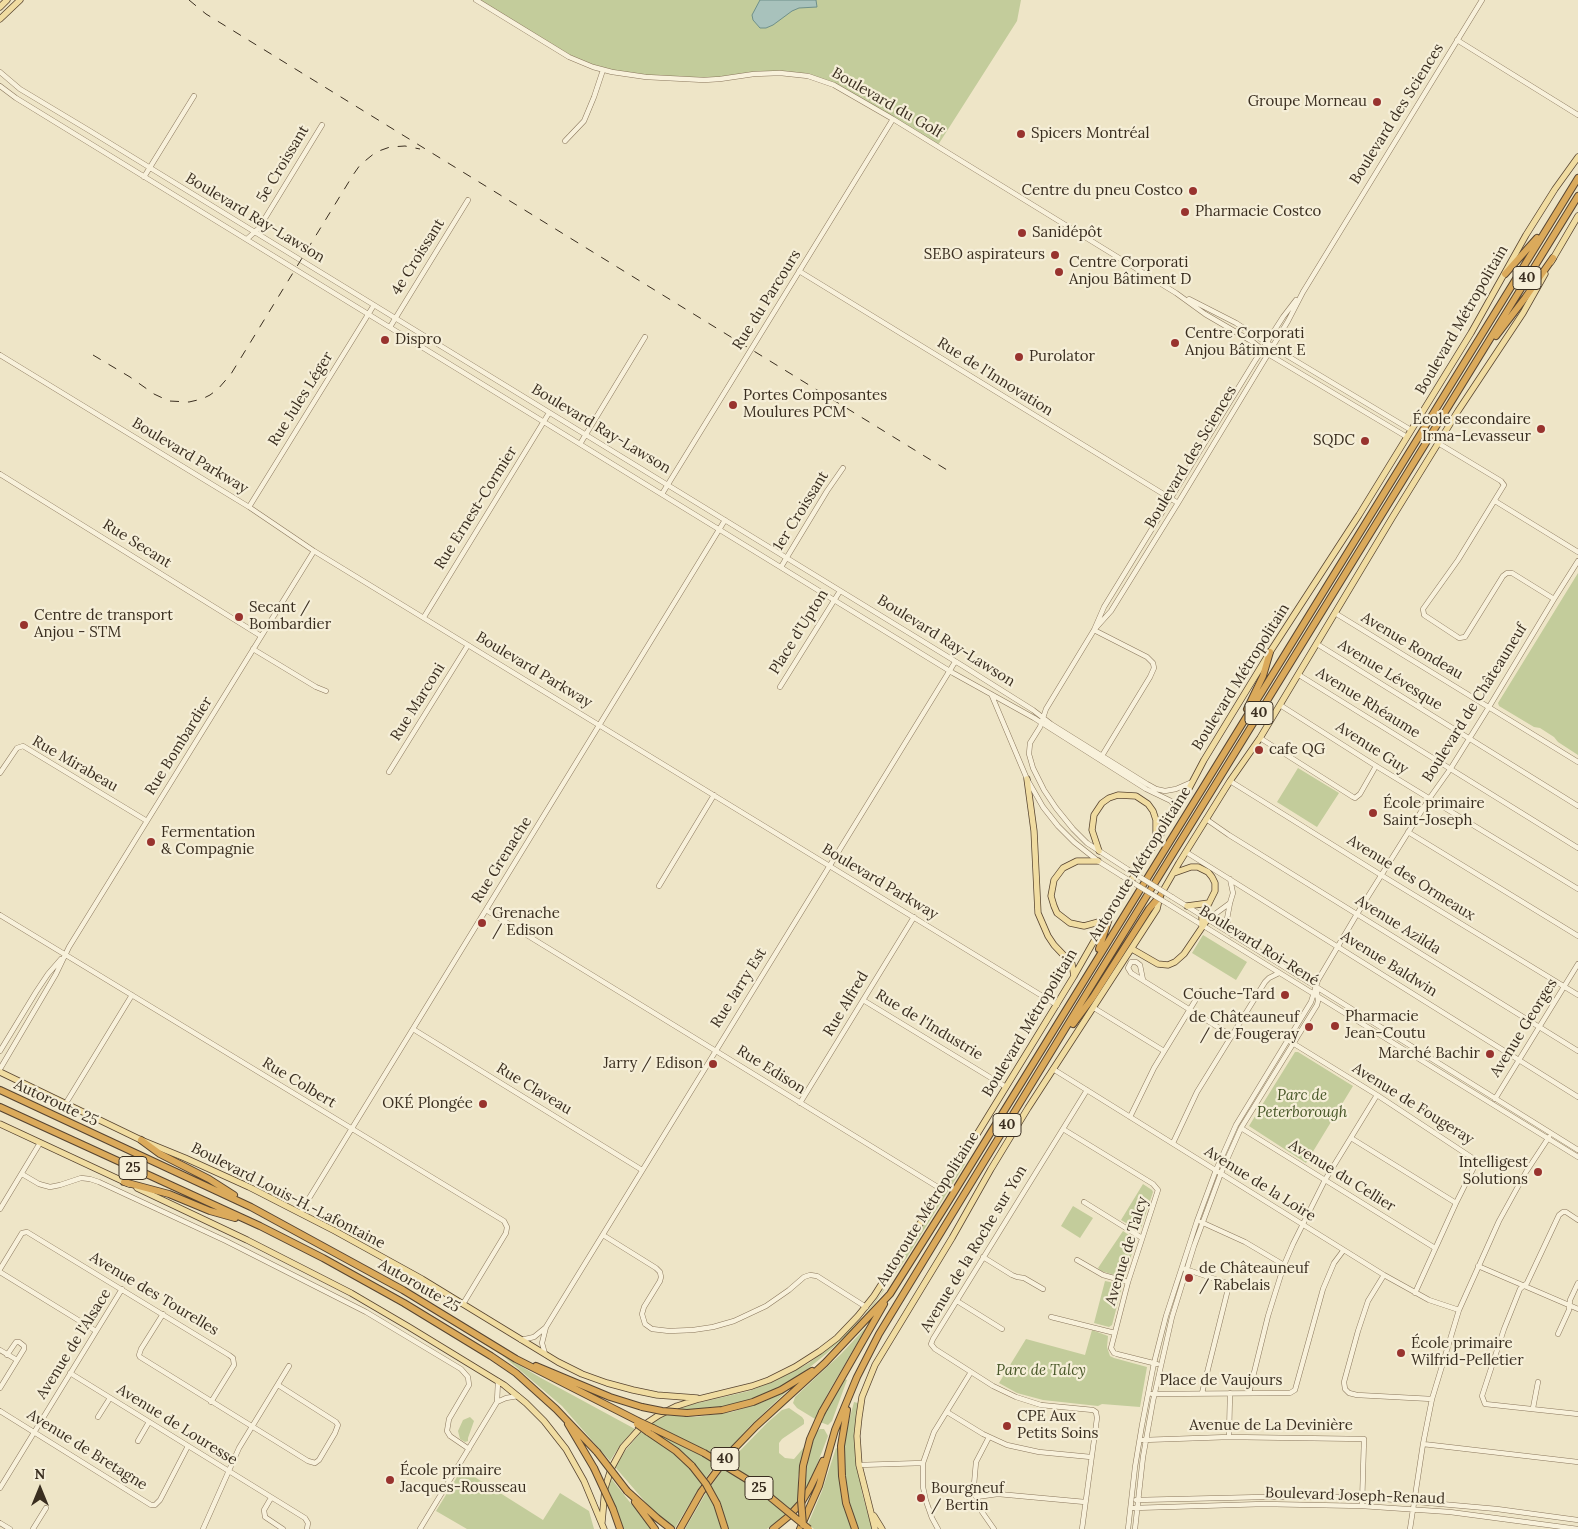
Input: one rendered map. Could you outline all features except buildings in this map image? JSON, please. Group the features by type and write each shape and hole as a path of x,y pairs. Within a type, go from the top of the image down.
{"highway":[{"name":"Autoroute Métropolitaine","path":"680,1529 706,1485 731,1452 756,1426 826,1363 890,1294 1578,178"},
{"name":"Autoroute Métropolitaine","path":"802,1529 819,1486 835,1430 876,1339 1578,196"},
{"path":"1505,274 1548,226"},
{"path":"1477,360 1553,258"},
{"path":"1237,730 1263,676 1270,652"},
{"path":"1054,1049 1093,997 1151,906 1160,896"},
{"path":"1092,967 1112,912"},
{"name":"Autoroute 25","path":"0,1089 251,1207 396,1286 506,1354 651,1430 704,1453 760,1488 809,1529"},
{"name":"Autoroute 25","path":"2,1108 260,1226 324,1258 389,1294 476,1347 516,1373 565,1418 597,1452 655,1529"},
{"path":"142,1140 160,1154 209,1179 251,1207"},
{"path":"124,1182 169,1194 210,1211 260,1226"},
{"path":"802,1529 803,1466 810,1439 822,1412 890,1294"},
{"path":"506,1354 610,1397 642,1407 687,1413 722,1410 753,1402 781,1390 826,1363"},
{"path":"850,1396 842,1439 841,1469 846,1503 855,1529"},
{"path":"565,1418 594,1468 620,1529"},
{"path":"651,1430 692,1466 706,1484 717,1504 725,1529"},
{"path":"772,1529 789,1516 805,1497 835,1430"},
{"path":"627,1491 671,1529"}],"main road":[{"path":"0,7 7,0"},
{"path":"0,19 20,0"},
{"name":"Boulevard Métropolitain","path":"602,1522 606,1482 614,1462 623,1447 636,1432 653,1418 677,1406 758,1384 792,1368 832,1342 866,1307 968,1150 1057,1005 1106,920 1156,840 1163,832 1270,652 1326,568 1407,437 1505,274 1526,235 1578,157"},
{"path":"875,1529 859,1465 857,1436 862,1397 873,1370 994,1164 1157,909 1160,896 1206,819 1260,738 1438,443 1530,301 1578,216"},
{"path":"1027,779 1034,831 1038,913 1051,941 1072,964 1074,976"},
{"path":"1099,851 1092,830 1094,815 1102,803 1118,795 1128,794 1136,796 1148,804 1156,820 1156,840"},
{"path":"1098,861 1077,861 1063,868 1054,880 1051,896 1057,913 1068,922 1084,926 1106,920"},
{"path":"1132,949 1158,964 1172,964 1182,958 1202,926 1209,903 1214,894 1214,880 1208,872 1201,868 1194,867 1174,872"},
{"path":"1186,906 1209,903"},
{"name":"Boulevard Louis-H.-Lafontaine","path":"0,1071 142,1140 185,1158 300,1213 389,1260 521,1340 582,1374 616,1386 657,1395 699,1399"},
{"path":"0,1124 247,1240 351,1294 418,1332 498,1382 518,1396 549,1426 569,1454 584,1481 604,1529"},
{"path":"871,1511 882,1529"}],"street":[{"name":"Boulevard du Golf","path":"476,0 569,56 603,70 626,75 696,80 767,73 800,75 821,79 834,84 1176,293 1205,314 1238,332 1268,354 1407,437"},
{"name":"Boulevard des Sciences","path":"1094,630 1111,611 1178,504 1288,321 1303,292 1482,0"},
{"path":"1457,40 1578,114"},
{"path":"565,141 584,121 603,70"},
{"name":"Boulevard Ray-Lawson","path":"0,72 20,89 892,622 1033,710 1042,720"},
{"name":"Boulevard Ray-Lawson","path":"0,86 11,95 144,177 949,670 992,696 1042,720 1152,793 1170,801 1177,808"},
{"path":"144,177 194,96"},
{"name":"Rue du Parcours","path":"662,494 893,119"},
{"name":"5e Croissant","path":"247,240 259,228 322,125"},
{"path":"128,167 134,158"},
{"name":"4e Croissant","path":"390,327 468,200"},
{"name":"Rue de l'Innovation","path":"800,271 1178,504"},
{"name":"Boulevard des Sciences","path":"1042,720 1046,710 1094,630 1104,607 1262,349 1283,317 1303,292"},
{"name":"Boulevard du Golf","path":"1176,293 1236,323 1272,347 1411,430"},
{"name":"Rue Jules Léger","path":"249,507 374,305"},
{"path":"580,444 645,337"},
{"name":"Boulevard Parkway","path":"0,355 249,507 314,551 1057,1005"},
{"name":"Rue Ernest-Cormier","path":"424,617 549,413"},
{"path":"1438,443 1503,482 1504,486 1458,560 1423,609 1424,615 1459,638 1465,637 1503,576 1507,573 1512,573 1554,599"},
{"name":"1er Croissant","path":"781,567 843,468"},
{"name":"Rue Secant","path":"0,474 261,636"},
{"path":"1495,501 1578,552"},
{"name":"Rue Grenache","path":"300,1213 725,520"},
{"name":"Rue Bombardier","path":"0,1071 56,974 65,954 314,551"},
{"name":"Boulevard de Châteauneuf","path":"1128,1529 1148,1394 1166,1316 1180,1268 1241,1128 1317,1005 1316,987 1318,980 1357,914 1429,798 1451,768 1578,562"},
{"name":"Place d'Upton","path":"780,687 840,591"},
{"name":"Avenue Rondeau","path":"1335,613 1578,762"},
{"path":"886,631 892,622"},
{"path":"1094,630 1147,657 1154,668 1101,759"},
{"name":"Avenue Lévesque","path":"1317,644 1578,806"},
{"name":"Rue Marconi","path":"389,772 468,645"},
{"path":"253,649 316,688 326,691"},
{"name":"Rue Jarry Est","path":"545,1354 542,1343 546,1328 955,662"},
{"name":"Avenue Rhéaume","path":"1299,675 1578,848"},
{"name":"Boulevard Roi-René","path":"992,696 1027,779 1040,803 1058,826 1074,842 1098,861 1578,1158"},
{"name":"Avenue Guy","path":"1280,705 1578,890"},
{"name":"Boulevard Roi-René","path":"1042,720 1032,740 1029,758 1044,790 1065,820 1082,839 1204,918 1578,1150"},
{"path":"1260,738 1355,798 1360,794 1376,766"},
{"name":"Rue Mirabeau","path":"0,773 17,748 20,746 26,747 147,821"},
{"name":"Boulevard Ray-Lawson","path":"1101,759 1158,790 1176,789 1192,782"},
{"name":"Avenue des Ormeaux","path":"1230,781 1381,876 1578,995"},
{"path":"659,886 714,795"},
{"name":"Avenue Azilda","path":"1206,819 1578,1051"},
{"path":"1408,832 1578,936"},
{"name":"Avenue Baldwin","path":"1186,852 1578,1097"},
{"path":"1230,879 1233,893 1228,922 1232,935"},
{"path":"1204,918 1230,903"},
{"name":"Rue Edison","path":"486,910 941,1189"},
{"name":"Rue Colbert","path":"0,915 506,1224 506,1233 463,1304"},
{"name":"Rue Alfred","path":"800,1103 914,917"},
{"name":"Rue Bombardier","path":"0,1051 48,974 65,954"},
{"name":"Avenue Georges","path":"1492,1104 1578,964"},
{"path":"1173,1143 1197,1092 1266,980 1279,974"},
{"path":"1143,980 1232,1036"},
{"path":"1130,1117 1164,1051 1201,991"},
{"path":"66,1103 132,995"},
{"name":"Boulevard de Châteauneuf","path":"1135,1529 1137,1500 1154,1394 1186,1270 1216,1170 1236,1125 1316,996"},
{"name":"Rue de l'Industrie","path":"863,1000 1006,1087"},
{"path":"1094,1008 1164,1051"},
{"name":"Rue Claveau","path":"413,1029 642,1170"},
{"name":"Avenue de Fougeray","path":"1288,1040 1377,1095 1477,1161 1415,1293"},
{"name":"Avenue de la Loire","path":"1053,1069 1343,1251 1415,1293 1459,1310"},
{"name":"Avenue de la Roche sur Yon","path":"1087,1090 931,1344 935,1349 993,1386 1028,1402 1094,1411 1097,1415 1091,1457"},
{"path":"1249,1393 1268,1316 1284,1265 1302,1224 1325,1180 1377,1095"},
{"name":"Avenue du Cellier","path":"1236,1125 1435,1248"},
{"name":"Avenue de Talcy","path":"1063,1129 1156,1187 1158,1193 1128,1282 1112,1348 1114,1353 1161,1365"},
{"path":"1410,1529 1432,1399 1459,1310 1504,1213 1526,1172 1551,1133"},
{"path":"1351,1138 1456,1203"},
{"path":"0,1208 40,1143"},
{"path":"22,1174 47,1187 81,1178 99,1182 235,1246 373,1316 461,1369 467,1375 469,1383 447,1423 447,1432 469,1449"},
{"path":"1084,1202 1142,1238"},
{"path":"1578,1220 1566,1212 1559,1215 1527,1283 1520,1289 1504,1329 1482,1396 1485,1404 1578,1414"},
{"path":"1200,1222 1245,1242 1284,1265"},
{"name":"Avenue des Tourelles","path":"0,1271 24,1231 122,1289 233,1358 232,1369 211,1402"},
{"path":"602,1235 660,1272 660,1281 644,1307 642,1314 644,1324 652,1329 670,1331 693,1330 734,1321 766,1306 810,1274 820,1278 866,1307"},
{"name":"Place de Vaujours","path":"1148,1394 1290,1393 1295,1390 1323,1289 1334,1263 1343,1251"},
{"path":"983,1257 1017,1278 1024,1278 1042,1289"},
{"path":"1077,1260 1103,1276 1128,1282"},
{"path":"1478,1266 1578,1309"},
{"path":"1180,1268 1229,1285 1202,1394"},
{"path":"0,1271 96,1331"},
{"path":"1384,1275 1368,1301 1344,1382 1345,1390 1349,1394 1357,1395 1432,1399"},
{"path":"1558,1334 1578,1283"},
{"name":"Avenue de l'Alsace","path":"0,1488 122,1289"},
{"path":"957,1301 1002,1329"},
{"path":"162,1314 141,1349 140,1357 311,1463 315,1463 320,1458 338,1425 278,1385"},
{"path":"1051,1317 1115,1333"},
{"path":"521,1340 534,1337 546,1328"},
{"path":"0,1388 25,1348 19,1342 15,1343 7,1355"},
{"path":"0,1350 17,1360"},
{"path":"203,1529 243,1441 289,1366"},
{"path":"938,1529 929,1511 925,1496 923,1462 931,1438 971,1372"},
{"name":"Avenue de Louresse","path":"70,1373 306,1520 307,1529"},
{"path":"420,1529 497,1402 498,1382"},
{"path":"1533,1408 1538,1382"},
{"path":"1229,1437 1230,1393"},
{"path":"497,1402 518,1396"},
{"path":"98,1418 110,1398"},
{"name":"Avenue de Bretagne","path":"0,1411 151,1505 155,1505 160,1500 188,1446"},
{"path":"947,1412 989,1437 1007,1445 1091,1457 1082,1529"},
{"path":"138,1441 149,1422"},
{"path":"989,1437 975,1465 974,1479 976,1497 981,1512 994,1529"},
{"name":"Avenue de La Devinière","path":"1140,1440 1229,1437 1364,1439 1362,1506"},
{"path":"1423,1444 1578,1462"},
{"path":"859,1465 923,1462"},
{"path":"976,1497 998,1494 1085,1502"},
{"name":"Boulevard Joseph-Renaud","path":"1131,1500 1263,1496 1362,1497 1497,1509 1578,1520"},
{"path":"271,1498 264,1510 265,1517 283,1529"},
{"name":"Boulevard Joseph-Renaud","path":"1130,1508 1264,1504 1362,1506 1450,1512 1578,1529"},
{"path":"1450,1512 1451,1505"},
{"path":"33,1529 46,1508"},
{"path":"1496,1518 1497,1509"},
{"path":"1545,1526 1546,1515"},
{"path":"0,1523 10,1529"}],"green space":[{"path":"476,0 1021,0 1017,21 938,145 821,79 780,73 720,79 626,75 580,62"},
{"path":"1578,573 1578,755 1558,742 1554,737 1499,706 1498,703"},
{"path":"1298,768 1339,793 1317,827 1277,802"},
{"path":"1203,935 1247,962 1236,980 1192,953"},
{"name":"Parc de Peterborough","path":"1295,1052 1298,1052 1353,1086 1306,1163 1249,1126"},
{"path":"963,1163 965,1164 907,1257 875,1303 853,1329 826,1354 783,1386 747,1402 713,1409 676,1410 749,1391 775,1381 809,1363 840,1339 862,1318 880,1295 929,1214"},
{"path":"1143,1184 1153,1192 1141,1228 1138,1230 1121,1220"},
{"path":"1073,1206 1093,1218 1080,1238 1061,1226"},
{"path":"1123,1231 1136,1240 1125,1276 1121,1277 1101,1271 1098,1268"},
{"name":"Parc de Talcy","path":"1105,1281 1120,1284 1122,1287 1112,1325 1109,1327 1094,1323"},
{"path":"867,1326 815,1419 797,1408 793,1403 795,1397 841,1354"},
{"name":"Parc de Talcy","path":"1092,1330 1108,1336 1107,1347 1110,1356 1147,1367 1140,1407 1102,1404 1098,1406 1043,1400 1017,1393 999,1383 1026,1339 1085,1355"},
{"path":"502,1355 635,1429 621,1444 610,1461 562,1406"},
{"path":"845,1379 847,1380 832,1421 828,1425 820,1422"},
{"path":"787,1391 750,1426 720,1459 651,1424 665,1415 696,1417 732,1412 763,1402"},
{"path":"854,1402 858,1403 854,1437 857,1463 862,1493 872,1529 858,1529 845,1484 845,1436"},
{"path":"789,1408 802,1417 804,1424 782,1439 779,1443 779,1453 785,1458 794,1459 805,1446 798,1477 798,1503 792,1510 728,1463 767,1423 782,1410"},
{"path":"470,1417 474,1421 468,1441 465,1442 460,1439 458,1431 463,1420"},
{"path":"824,1429 828,1436 804,1493 808,1459 816,1432"},
{"path":"641,1432 678,1457 702,1483 675,1528 654,1512 615,1467 625,1451"},
{"path":"657,1434 716,1464 706,1478 686,1455"},
{"path":"836,1448 838,1449 842,1497 852,1529 814,1529 808,1524 822,1491"},
{"path":"724,1468 787,1514 767,1529 729,1529 720,1503 711,1486"},
{"path":"462,1469 543,1520 560,1493 589,1511 594,1529 467,1529 436,1511"},
{"path":"610,1477 651,1529 624,1529 608,1488"},
{"path":"707,1491 723,1529 685,1529"}],"water":[{"path":"760,0 816,0 817,7 799,8 773,25 760,28 753,20 752,15"}],"railway":[{"path":"189,0 206,14 952,473"},
{"path":"93,355 154,394 169,401 189,402 210,395 231,374 360,165 376,152 390,147 405,146 420,149"}],"place":[{"name":"Groupe Morneau","path":"1377,102"},
{"name":"Spicers Montréal","path":"1021,134"},
{"name":"Centre du pneu Costco","path":"1193,191"},
{"name":"Pharmacie Costco","path":"1185,212"},
{"name":"Sanidépôt","path":"1022,233"},
{"name":"SEBO aspirateurs","path":"1055,255"},
{"name":"Centre Corporati Anjou Bâtiment D","path":"1059,272"},
{"name":"Dispro","path":"385,340"},
{"name":"Centre Corporati Anjou Bâtiment E","path":"1175,343"},
{"name":"Purolator","path":"1019,357"},
{"name":"Portes Composantes Moulures PCM","path":"733,405"},
{"name":"École secondaire Irma-Levasseur","path":"1541,429"},
{"name":"SQDC","path":"1365,441"},
{"name":"Secant / Bombardier","path":"239,617"},
{"name":"Centre de transport Anjou - STM","path":"24,625"},
{"name":"cafe QG","path":"1259,750"},
{"name":"École primaire Saint-Joseph","path":"1373,813"},
{"name":"Fermentation & Compagnie","path":"151,842"},
{"name":"Grenache / Edison","path":"482,923"},
{"name":"Couche-Tard","path":"1285,995"},
{"name":"Pharmacie Jean-Coutu","path":"1335,1026"},
{"name":"de Châteauneuf / de Fougeray","path":"1309,1027"},
{"name":"Marché Bachir","path":"1490,1054"},
{"name":"Jarry / Edison","path":"713,1064"},
{"name":"OKÉ Plongée","path":"483,1104"},
{"name":"Intelligest Solutions","path":"1538,1172"},
{"name":"de Châteauneuf / Rabelais","path":"1189,1278"},
{"name":"École primaire Wilfrid-Pelletier","path":"1401,1353"},
{"name":"CPE Aux Petits Soins","path":"1007,1426"},
{"name":"École primaire Jacques-Rousseau","path":"390,1480"},
{"name":"Bourgneuf / Bertin","path":"921,1498"}]}
